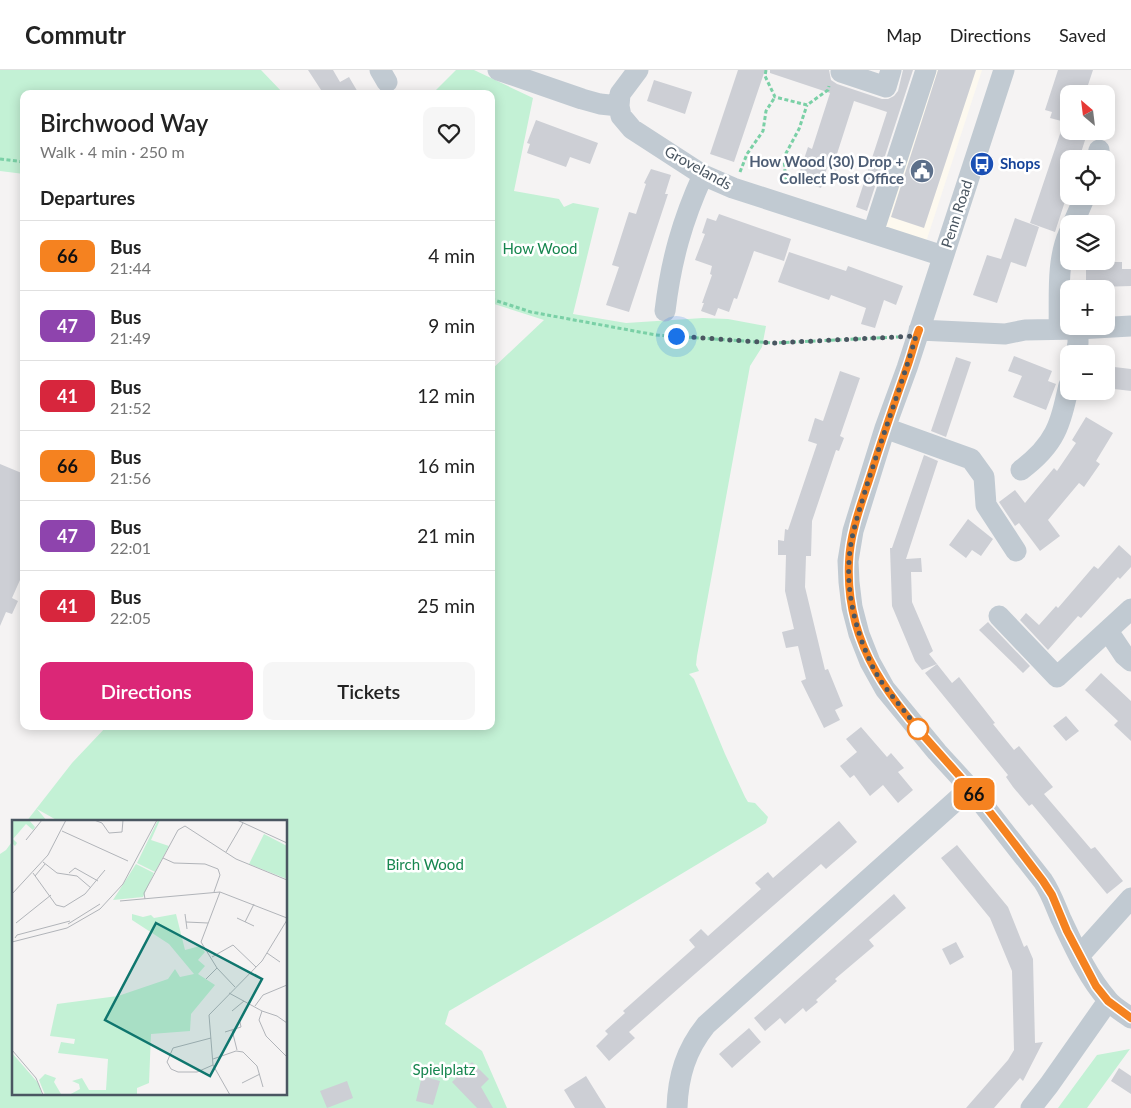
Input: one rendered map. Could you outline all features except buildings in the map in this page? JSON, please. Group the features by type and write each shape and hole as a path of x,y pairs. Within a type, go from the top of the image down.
{"street":[{"path":"498,70 582,99 600,104 619,106 620,94 638,70"},
{"path":"841,72 886,87 891,70"},
{"path":"873,233 926,70"},
{"name":"Penn Road","path":"920,327 1004,70"},
{"name":"Grovelands","path":"619,106 621,116 632,129 703,175 733,188 943,256"},
{"path":"665,311 669,276 675,248 692,198 703,175"},
{"path":"1115,327 1131,326"},
{"path":"1060,329 1025,330 1005,334 920,327 885,428 853,531 848,561 852,607 859,634 870,662 885,689 937,752 970,788 1052,895 1061,918 1096,986 1108,1001 1131,1018"},
{"path":"1021,470 1036,459 1053,437 1061,420 1066,400"},
{"path":"885,428 971,459 984,477 986,505 1016,550"},
{"path":"998,616 1057,677 1131,609"},
{"path":"1108,631 1124,655 1131,661"},
{"path":"677,1108 678,1093 688,1052 706,1025 970,788"},
{"path":"1080,956 1131,898"},
{"path":"1031,1108 1049,1086 1108,1001"}],"path":[{"path":"766,70 765,76 775,97"},
{"path":"788,206 784,157 800,129 807,105 828,90 832,77 841,72"},
{"path":"775,97 807,105"},
{"path":"733,188 747,154 763,131 766,111 775,97"},
{"path":"0,158 20,161"},
{"path":"495,300 531,312 656,334 773,343 920,327"}],"shaded area":[{"path":"925,70 982,70 926,242 875,222"}],"green space":[{"path":"0,70 261,70 280,90 20,90 20,174 0,171"},
{"name":"Birch Wood","path":"456,70 474,70 533,98 514,191 559,199 564,207 573,203 599,208 573,314 626,323 703,318 728,319 766,326 762,347 750,366 697,656 696,665 699,671 689,674 694,679 745,797 748,802 755,803 768,817 766,823 449,1011 445,1024 482,1051 507,1108 0,1108 0,854 12,842 12,1096 288,1096 288,820 56,820 37,809 46,820 28,820 72,763 103,730 495,730 495,366 544,320 495,304 495,90 436,90"},
{"path":"1130,1049 1087,1108 1058,1108 1097,1055"}],"bus line":[{"name":"66","path":"919,330 885,428 853,531 848,561 849,582 852,607 859,634 870,662 885,689 937,752 970,788 1043,881 1052,895 1067,931 1096,986 1108,1001 1131,1018"}],"place":[{"name":"Shops","path":"982,164"},
{"name":"How Wood (30) Drop + Collect Post Office","path":"922,171"}],"route":[{"path":"676,336 773,343 916,336 853,531 848,561 852,607 859,634 870,662 885,689 918,729"}],"park label":[{"name":"How Wood","path":"540,249"},
{"name":"Spielplatz","path":"444,1070"}]}
